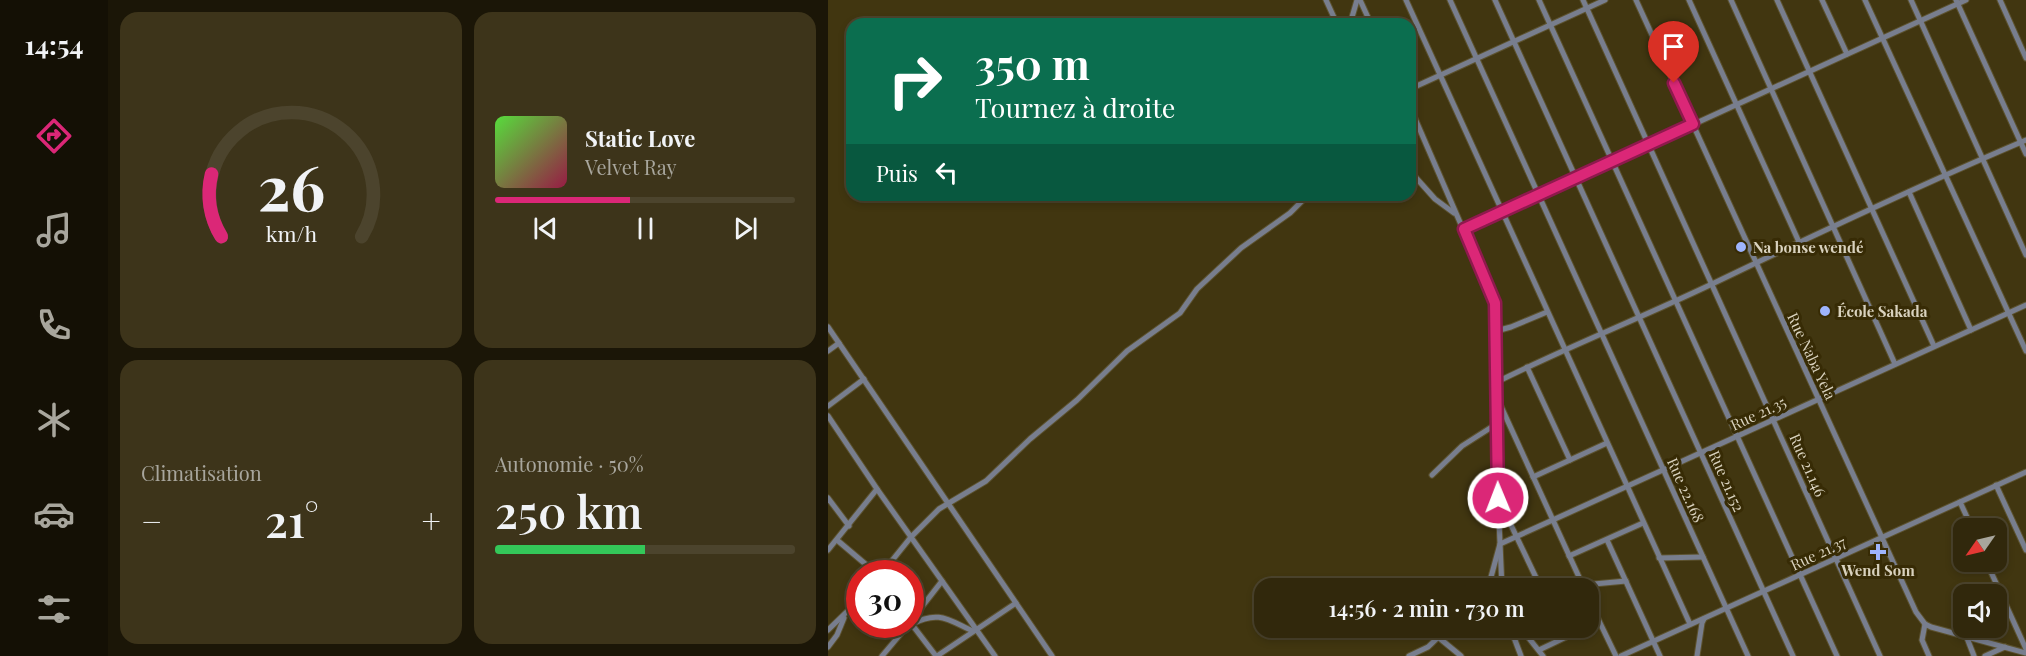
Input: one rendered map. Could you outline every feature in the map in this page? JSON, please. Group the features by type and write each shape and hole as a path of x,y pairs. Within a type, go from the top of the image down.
{"street":[{"path":"1326,0 1334,18"},
{"path":"1352,18 1359,0"},
{"path":"1359,0 1368,18"},
{"path":"1406,0 1414,18"},
{"name":"Rue 22.168","path":"1450,0 1748,656"},
{"name":"Rue 21.152","path":"1495,0 1793,656"},
{"path":"1539,0 1837,656"},
{"name":"Rue 21.146","path":"1583,0 1880,656"},
{"path":"1416,87 1605,0"},
{"name":"Rue Naba Yela","path":"1636,0 1916,612 1925,624"},
{"path":"1689,0 1799,242"},
{"path":"1731,0 1835,226 1895,364"},
{"path":"1777,0 1934,346"},
{"path":"1822,0 1847,54"},
{"path":"1865,0 2026,351"},
{"path":"1911,0 2026,255"},
{"path":"1464,229 1957,2 1966,0"},
{"path":"2000,0 2026,58"},
{"path":"1957,2 2023,141 2026,154"},
{"path":"1416,21 1546,312 1690,624"},
{"path":"1416,121 1495,303 1502,578"},
{"path":"1497,382 2023,141"},
{"path":"1416,178 1435,199 1455,214"},
{"path":"1910,192 1971,330"},
{"path":"892,560 911,537 939,509 986,481 1030,438 1077,400 1127,351 1180,313 1197,290 1226,262 1290,213 1302,201"},
{"name":"Rue 21.35","path":"1500,544 2026,305"},
{"path":"1496,331 1546,312"},
{"path":"828,327 1052,656"},
{"path":"828,351 839,343"},
{"path":"1527,367 1570,460"},
{"path":"828,406 864,379"},
{"path":"1497,398 1579,578"},
{"path":"828,417 975,631 995,656"},
{"path":"1432,475 1462,446 1498,423"},
{"path":"1533,477 1607,443"},
{"name":"Rue 21.37","path":"1621,656 2026,472"},
{"path":"1996,485 2026,550"},
{"path":"828,550 877,489"},
{"path":"828,498 849,526"},
{"path":"1498,498 1536,578"},
{"path":"1960,502 1967,518"},
{"path":"1569,556 1643,523"},
{"path":"837,540 861,560"},
{"path":"1607,540 1659,656"},
{"path":"1491,578 1500,544"},
{"path":"1659,558 1703,557"},
{"path":"1967,638 2005,647 2015,653 2026,651 1991,572"},
{"path":"924,605 942,581"},
{"path":"1599,584 1626,581"},
{"path":"922,638 936,656 1016,603"},
{"path":"828,630 846,614"},
{"path":"828,647 837,635 846,614"},
{"path":"924,617 937,616 975,631"},
{"path":"1698,655 1704,619"},
{"path":"1599,621 1616,656"},
{"path":"1929,656 1923,640 1925,624 1953,633"},
{"path":"883,655 898,638"},
{"path":"1409,656 1428,647 1438,638 1461,656"},
{"path":"1514,638 1521,656"},
{"path":"1529,638 1543,656"},
{"path":"1539,650 1563,638"},
{"path":"1967,638 1974,656"},
{"path":"1985,656 2005,647"}],"place":[{"name":"Na bonse wendé","path":"1741,247"},
{"name":"École Sakada","path":"1825,311"},
{"name":"Wend Som","path":"1878,552"}],"route":[{"path":"1498,498 1495,303 1464,229 1693,124 1674,83"}]}
